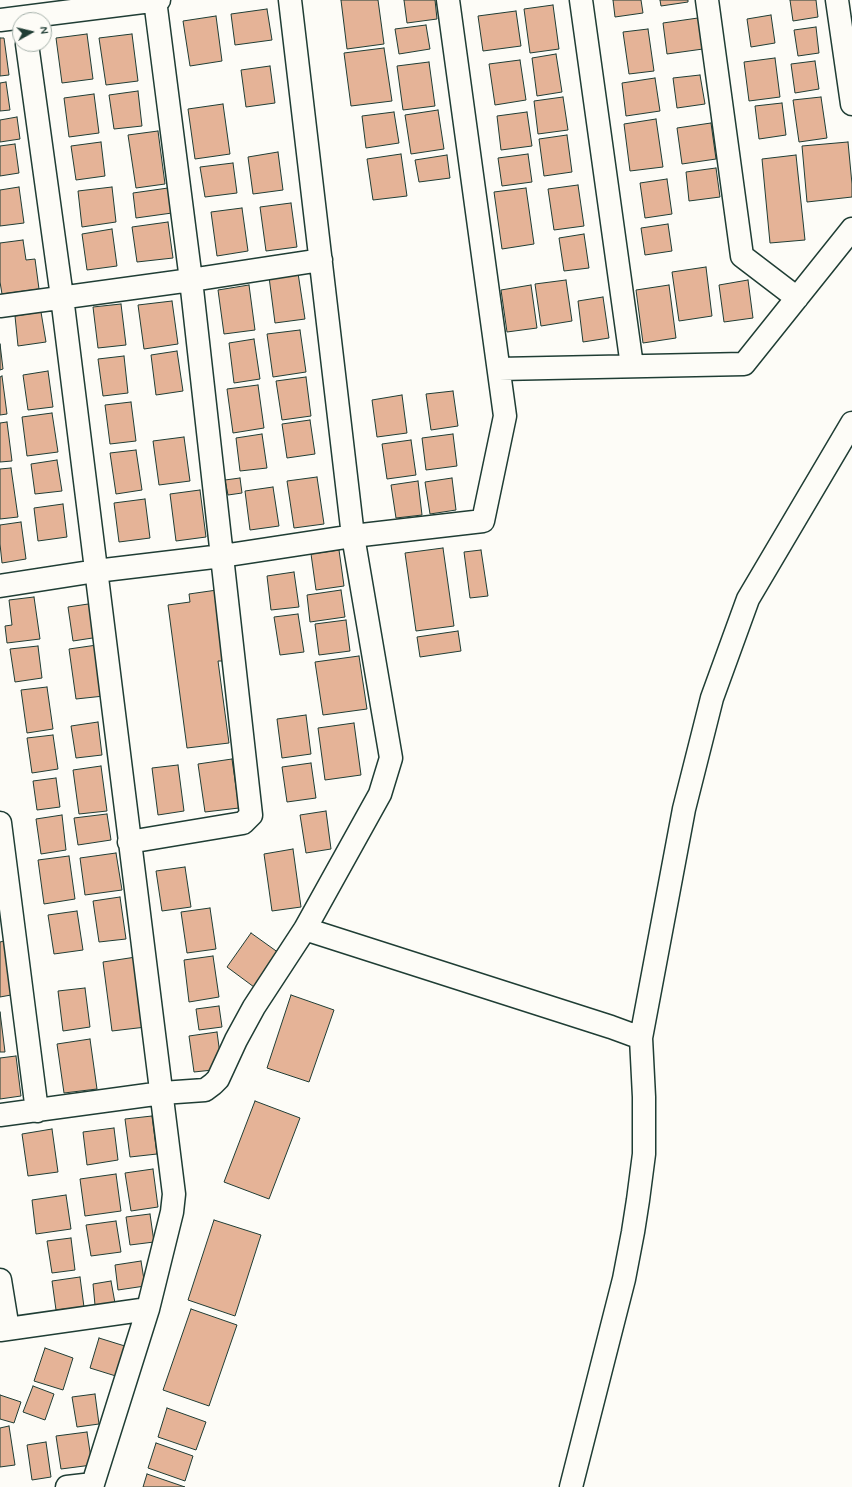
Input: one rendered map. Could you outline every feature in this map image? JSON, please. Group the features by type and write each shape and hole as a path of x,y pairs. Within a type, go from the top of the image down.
{"street":[{"path":"129,842 243,823 251,815 191,280 155,0"},
{"path":"23,12 159,0"},
{"path":"0,1115 162,1093 205,1090 218,1079 236,1040 254,1007 305,929 380,794 391,758 353,536 290,0"},
{"path":"0,586 96,571 222,556 353,536 483,521 505,416 448,0"},
{"path":"581,0 632,366"},
{"path":"707,0 742,256 797,298"},
{"path":"837,0 852,104"},
{"path":"0,20 12,16"},
{"path":"28,52 62,297 174,1194 172,1212 148,1309 92,1485 67,1487"},
{"path":"498,370 744,364 852,229"},
{"path":"0,306 191,280 321,260"},
{"path":"571,1487 624,1279 638,1200 644,1154 641,1038 684,809 712,698 748,599 852,423"},
{"path":"0,823 37,1111"},
{"path":"305,929 611,1027 641,1038"},
{"path":"0,1280 4,1329 148,1309"}],"building":[{"path":"341,0 378,0 384,44 347,49"},
{"path":"404,0 435,0 437,19 407,23"},
{"path":"613,0 641,0 643,13 615,17"},
{"path":"660,0 688,0 688,2 661,6"},
{"path":"790,0 816,0 818,17 793,21"},
{"path":"553,5 559,49 530,53 524,9"},
{"path":"267,9 272,40 235,45 231,14"},
{"path":"516,11 521,46 483,51 478,16"},
{"path":"771,15 775,43 751,47 747,19"},
{"path":"216,16 222,61 190,66 183,21"},
{"path":"698,18 703,49 667,54 663,23"},
{"path":"426,25 430,49 399,54 395,29"},
{"path":"816,27 819,53 798,56 794,30"},
{"path":"648,29 654,71 629,74 623,32"},
{"path":"87,34 93,79 62,83 56,38"},
{"path":"132,34 138,81 106,85 99,38"},
{"path":"0,38 4,38 9,75 0,76"},
{"path":"384,48 392,101 351,106 344,53"},
{"path":"556,54 562,92 537,96 532,58"},
{"path":"775,58 780,97 749,101 744,62"},
{"path":"520,60 526,100 495,105 489,64"},
{"path":"815,61 819,89 795,93 791,64"},
{"path":"429,62 435,106 403,110 397,66"},
{"path":"270,66 275,103 246,107 241,70"},
{"path":"700,75 705,104 677,108 673,78"},
{"path":"655,78 660,111 626,116 622,83"},
{"path":"6,82 10,110 0,111 0,83"},
{"path":"138,91 142,126 114,129 109,95"},
{"path":"94,94 99,133 69,137 64,98"},
{"path":"563,97 568,130 538,134 534,101"},
{"path":"821,97 827,138 799,142 793,100"},
{"path":"782,103 786,135 759,139 755,106"},
{"path":"223,104 230,154 195,159 188,109"},
{"path":"438,110 444,149 411,154 405,115"},
{"path":"394,112 399,143 366,148 362,116"},
{"path":"527,112 532,146 501,150 497,116"},
{"path":"17,117 20,139 0,142 0,120"},
{"path":"656,119 663,167 630,171 624,124"},
{"path":"711,123 716,159 682,164 677,128"},
{"path":"158,131 165,184 136,188 128,135"},
{"path":"567,135 572,172 544,176 539,139"},
{"path":"101,142 105,176 76,180 71,146"},
{"path":"848,142 852,197 807,202 802,146"},
{"path":"15,144 19,173 0,176 0,146"},
{"path":"278,152 283,190 253,194 248,157"},
{"path":"401,154 407,196 373,200 367,159"},
{"path":"528,154 532,182 502,186 498,158"},
{"path":"447,155 450,178 419,182 415,160"},
{"path":"796,155 805,240 770,243 762,159"},
{"path":"233,163 237,193 205,197 200,167"},
{"path":"716,168 720,197 689,201 686,172"},
{"path":"667,179 672,214 645,218 640,183"},
{"path":"578,185 584,226 554,230 548,189"},
{"path":"19,187 24,223 0,226 0,190"},
{"path":"112,187 116,222 82,227 78,191"},
{"path":"168,188 172,213 136,218 133,193"},
{"path":"526,188 534,244 502,249 494,192"},
{"path":"291,203 297,247 266,251 260,207"},
{"path":"242,208 248,251 217,256 211,212"},
{"path":"168,222 173,258 137,262 132,227"},
{"path":"668,224 672,251 645,255 641,228"},
{"path":"112,229 117,266 87,270 82,234"},
{"path":"584,234 589,268 564,271 559,238"},
{"path":"23,240 26,260 35,259 39,289 2,294 0,282 0,243"},
{"path":"706,267 712,316 679,321 672,272"},
{"path":"298,273 305,319 275,323 269,277"},
{"path":"566,280 572,321 541,326 535,284"},
{"path":"748,280 753,318 724,322 719,285"},
{"path":"249,285 255,330 224,334 218,290"},
{"path":"531,285 537,328 507,332 501,290"},
{"path":"669,285 676,338 643,343 636,290"},
{"path":"603,297 609,338 583,342 578,301"},
{"path":"172,301 178,344 144,349 138,305"},
{"path":"121,304 126,345 98,348 93,307"},
{"path":"41,312 46,342 18,346 15,316"},
{"path":"300,330 306,372 273,377 267,334"},
{"path":"254,339 260,379 234,383 229,343"},
{"path":"0,344 3,369 0,370"},
{"path":"177,351 183,391 156,395 151,355"},
{"path":"124,356 128,393 103,396 98,359"},
{"path":"48,371 53,407 28,410 23,375"},
{"path":"2,376 7,414 0,415 0,377"},
{"path":"306,377 311,416 282,420 276,381"},
{"path":"258,385 264,428 233,433 227,389"},
{"path":"453,391 458,426 431,430 426,394"},
{"path":"402,395 407,433 377,437 372,400"},
{"path":"131,402 136,441 110,444 105,405"},
{"path":"52,413 58,452 27,456 22,417"},
{"path":"310,420 315,454 287,458 282,424"},
{"path":"7,422 12,461 0,462 0,423"},
{"path":"262,434 267,468 240,471 236,438"},
{"path":"453,434 457,466 426,470 422,438"},
{"path":"184,437 190,481 159,485 153,441"},
{"path":"411,440 416,475 387,479 382,444"},
{"path":"136,450 142,490 116,494 110,453"},
{"path":"57,460 62,491 35,494 31,464"},
{"path":"11,468 18,517 0,519 0,469"},
{"path":"317,477 324,524 294,528 287,481"},
{"path":"240,478 242,493 228,495 225,480"},
{"path":"452,478 456,510 430,514 425,482"},
{"path":"418,481 422,515 396,518 391,485"},
{"path":"273,487 279,526 250,530 245,491"},
{"path":"200,490 206,537 176,541 170,494"},
{"path":"145,499 150,538 119,542 114,503"},
{"path":"63,504 67,537 38,541 34,508"},
{"path":"21,522 26,559 2,563 0,525"},
{"path":"443,548 454,626 416,631 405,553"},
{"path":"339,550 344,586 316,590 311,554"},
{"path":"481,550 488,596 470,598 464,552"},
{"path":"294,572 299,607 271,610 267,576"},
{"path":"217,590 226,661 218,661 229,743 187,748 168,605 190,602 189,594"},
{"path":"341,590 345,617 310,622 307,595"},
{"path":"34,597 40,639 7,643 5,626 12,625 9,600"},
{"path":"95,603 99,637 73,641 68,607"},
{"path":"298,614 304,652 280,655 274,617"},
{"path":"346,620 350,651 319,655 315,624"},
{"path":"458,631 461,651 420,657 417,637"},
{"path":"97,645 104,696 76,699 69,649"},
{"path":"38,646 42,678 15,682 10,649"},
{"path":"359,656 367,709 323,715 315,662"},
{"path":"47,687 53,729 27,733 21,690"},
{"path":"306,715 311,754 282,758 277,719"},
{"path":"98,722 102,755 76,758 71,726"},
{"path":"354,723 361,775 325,780 318,728"},
{"path":"53,735 58,769 32,773 27,738"},
{"path":"232,759 239,808 205,812 198,764"},
{"path":"311,763 316,798 287,802 282,767"},
{"path":"178,765 184,811 158,815 152,768"},
{"path":"101,766 107,811 79,814 73,770"},
{"path":"56,778 60,807 37,810 33,781"},
{"path":"326,811 331,849 306,853 300,815"},
{"path":"107,814 111,840 78,845 74,818"},
{"path":"62,815 66,850 41,854 36,819"},
{"path":"293,849 301,907 272,911 264,854"},
{"path":"116,853 122,890 85,895 80,858"},
{"path":"69,856 75,899 44,904 38,860"},
{"path":"185,867 191,907 162,911 156,871"},
{"path":"120,897 126,939 99,942 93,901"},
{"path":"210,908 216,949 187,953 181,912"},
{"path":"77,911 83,950 54,954 48,915"},
{"path":"251,933 279,953 254,987 227,967"},
{"path":"4,941 11,995 0,997 0,942"},
{"path":"213,956 219,997 189,1002 184,960"},
{"path":"136,957 146,1027 112,1031 103,962"},
{"path":"85,988 90,1027 63,1031 58,991"},
{"path":"291,995 334,1010 309,1082 267,1068"},
{"path":"219,1006 222,1027 199,1030 196,1009"},
{"path":"0,1012 5,1052 0,1052"},
{"path":"217,1032 222,1069 194,1072 189,1036"},
{"path":"90,1039 97,1089 64,1093 57,1044"},
{"path":"16,1056 21,1096 0,1099 0,1058"},
{"path":"255,1101 300,1118 269,1199 224,1182"},
{"path":"152,1116 157,1154 130,1157 125,1119"},
{"path":"114,1128 118,1160 87,1165 83,1132"},
{"path":"52,1129 58,1172 28,1176 22,1134"},
{"path":"153,1169 158,1207 131,1211 125,1173"},
{"path":"116,1174 121,1211 85,1216 80,1179"},
{"path":"66,1195 71,1229 36,1234 32,1200"},
{"path":"150,1214 154,1242 130,1245 126,1217"},
{"path":"214,1220 261,1235 235,1316 188,1300"},
{"path":"116,1221 121,1252 91,1256 86,1225"},
{"path":"71,1238 75,1270 52,1273 47,1241"},
{"path":"141,1261 145,1286 118,1290 115,1265"},
{"path":"80,1277 84,1307 56,1310 52,1281"},
{"path":"111,1281 115,1303 95,1305 93,1284"},
{"path":"191,1309 237,1325 209,1406 163,1390"},
{"path":"99,1338 128,1347 119,1377 90,1368"},
{"path":"45,1348 73,1358 63,1390 34,1381"},
{"path":"33,1386 54,1394 45,1420 23,1412"},
{"path":"95,1394 99,1424 77,1427 72,1397"},
{"path":"0,1395 21,1402 14,1423 0,1419"},
{"path":"167,1408 206,1422 196,1450 158,1437"},
{"path":"9,1426 15,1465 0,1467 0,1428"},
{"path":"87,1432 92,1465 61,1469 56,1436"},
{"path":"46,1442 51,1477 32,1480 27,1445"},
{"path":"156,1443 193,1456 185,1481 148,1468"},
{"path":"147,1474 185,1487 143,1487"}]}
